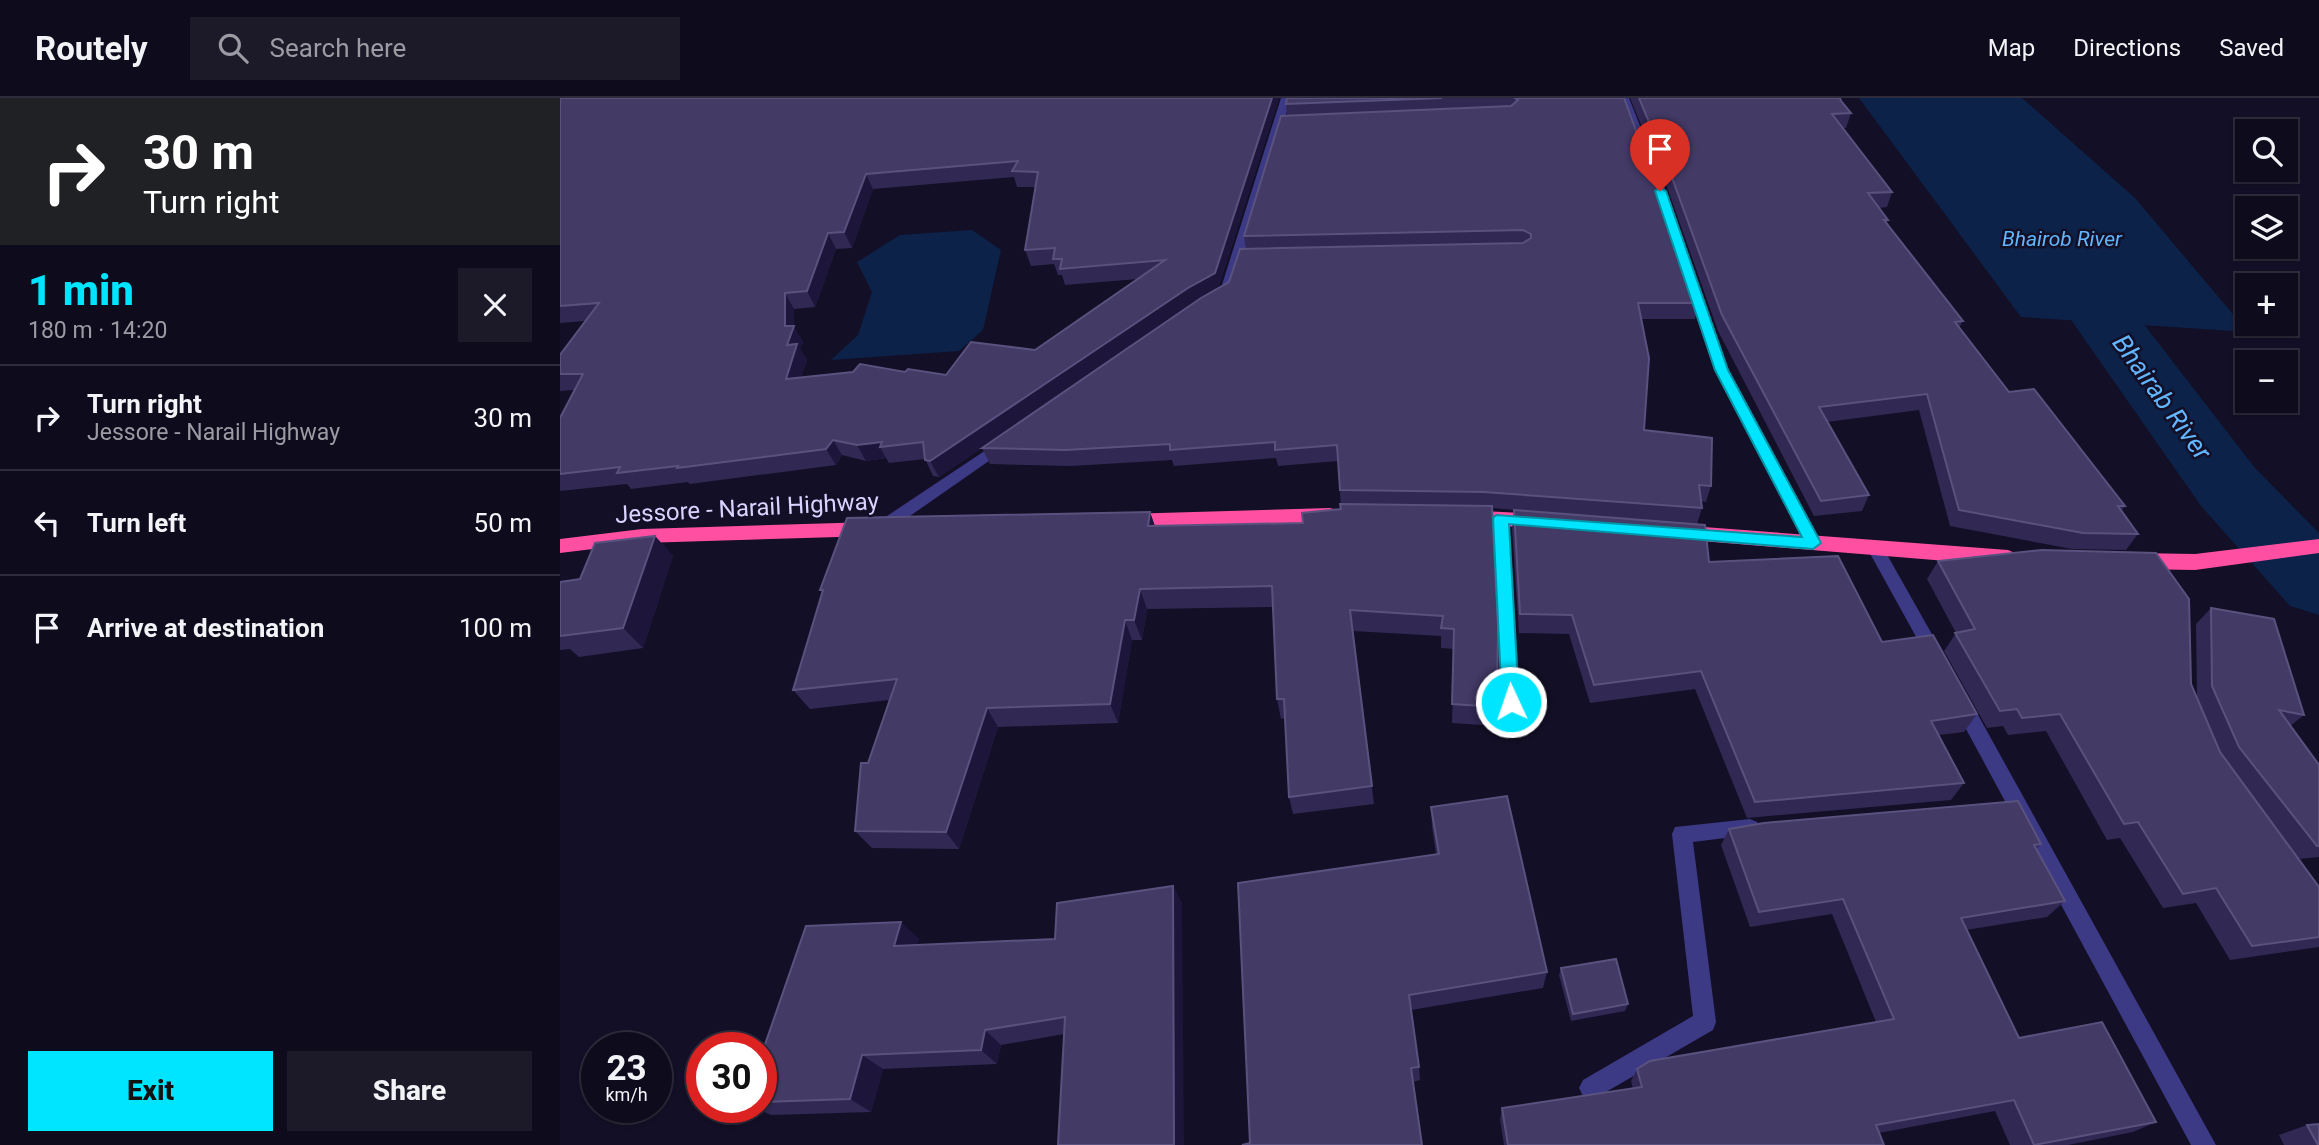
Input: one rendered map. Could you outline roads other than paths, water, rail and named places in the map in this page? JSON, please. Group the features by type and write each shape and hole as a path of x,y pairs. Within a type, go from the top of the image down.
{"highway":[{"path":"1099,521 1345,515"},
{"path":"1442,516 1555,523"},
{"name":"Jessore - Narail Highway","path":"560,546 642,536 922,527"},
{"path":"1664,531 2025,558"},
{"path":"2121,560 2194,562 2319,546"}],"street":[{"path":"1198,309 1226,293 1242,258 1285,126 1286,98"},
{"path":"1625,98 1722,370 1813,543"},
{"path":"881,528 1016,435"},
{"path":"1501,518 1511,702"},
{"path":"1875,548 2204,1145"},
{"path":"2161,561 2171,582"},
{"path":"1991,808 2018,806"},
{"path":"1591,1088 1705,1022 1682,834 1776,826"}],"water":[{"name":"Bhairob River","path":"1859,98 2022,98 2135,198 2235,317 2235,331 2021,317"},
{"path":"972,230 1001,250 983,330 959,351 831,360 858,335 872,292 857,262 900,235"}],"waterway":[{"name":"Bhairab River","path":"1942,98 2228,487 2319,584"}]}
